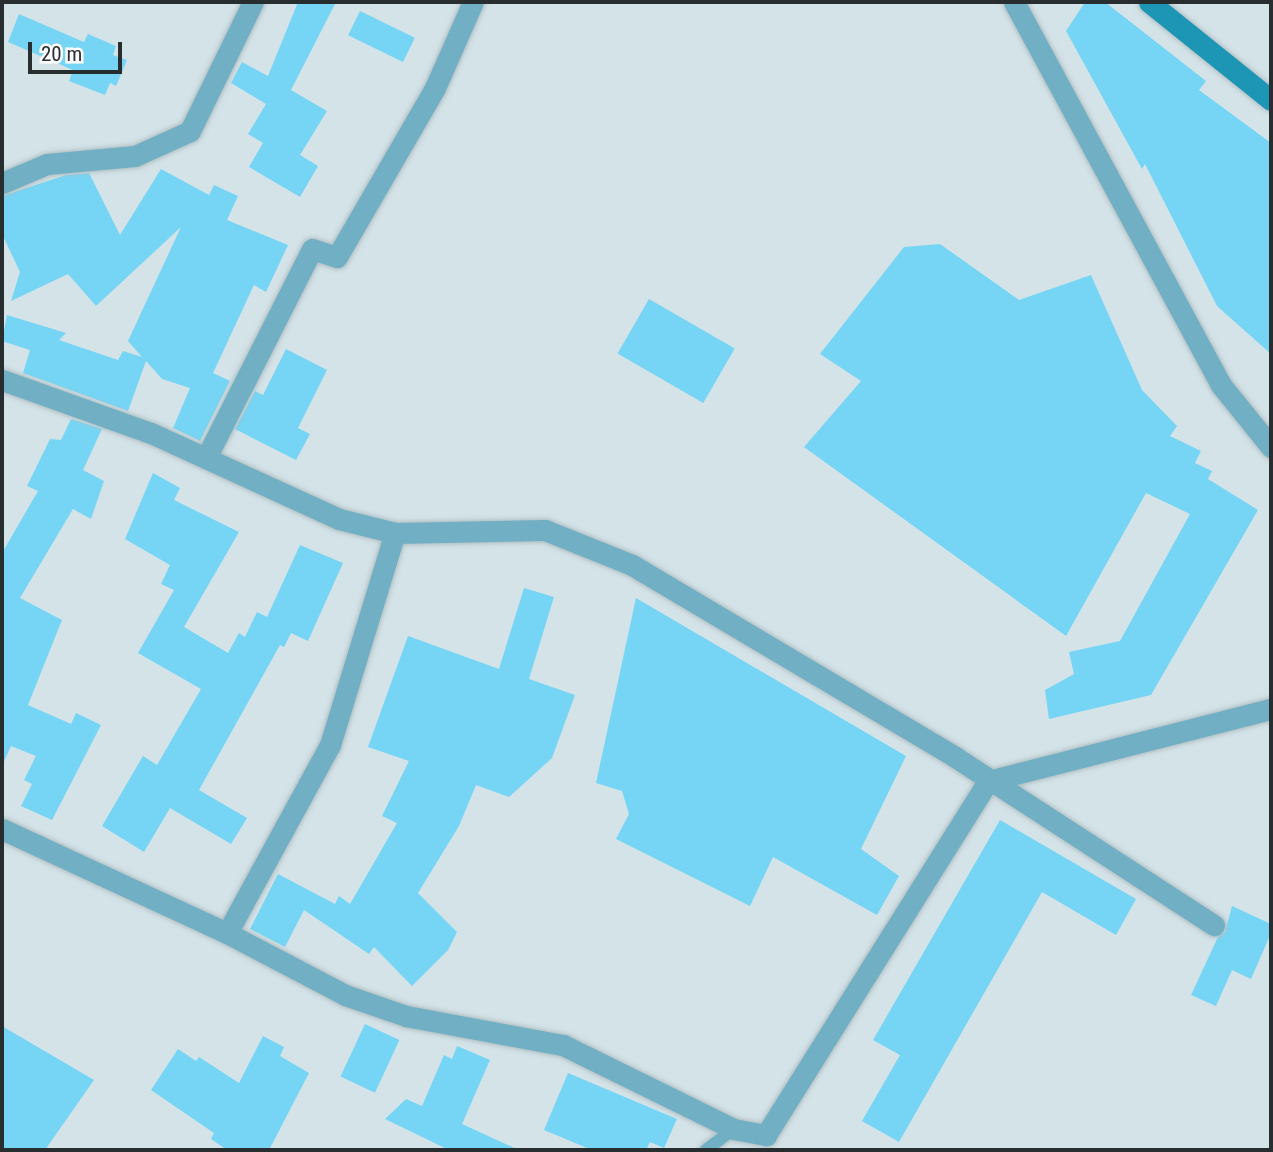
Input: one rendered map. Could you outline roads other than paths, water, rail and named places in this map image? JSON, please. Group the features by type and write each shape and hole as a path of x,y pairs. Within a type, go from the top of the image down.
{"main road":[{"path":"1149,2 1271,100"}],"street":[{"path":"2,183 47,164 135,156 190,131 253,2"},
{"path":"206,458 312,248 337,257 435,88 473,2"},
{"path":"1014,2 1221,385 1271,447"},
{"path":"2,380 206,458 339,519 395,533 545,530 632,565 988,781 1214,925"},
{"path":"227,933 330,745 395,533"},
{"path":"2,829 227,933 345,995 407,1016 563,1045 733,1129 766,1135 988,781 1271,709"}],"lane":[{"path":"706,1150 733,1129"}]}
